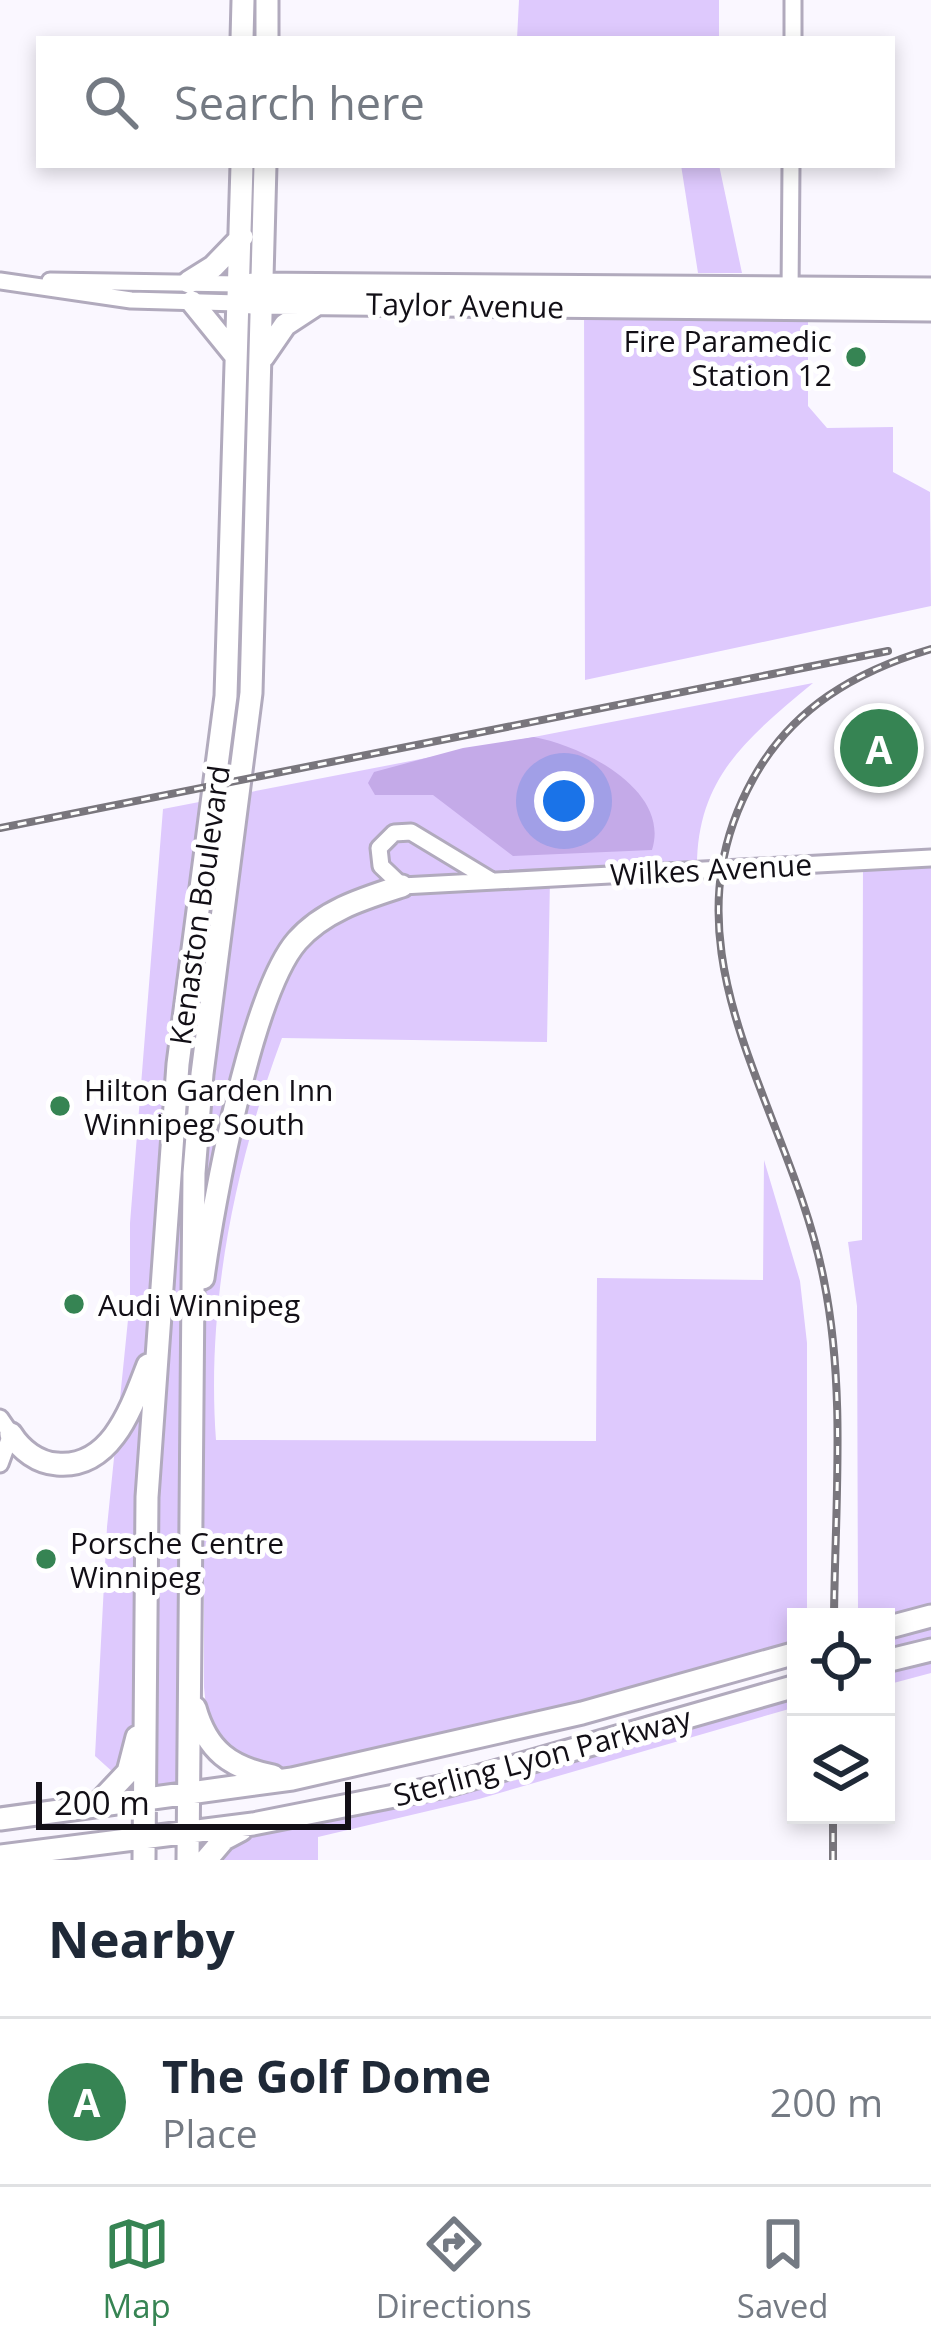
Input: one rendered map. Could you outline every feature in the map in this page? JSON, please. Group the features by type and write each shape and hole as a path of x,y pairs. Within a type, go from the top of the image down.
{"main road":[{"path":"242,36 243,0"},
{"path":"267,0 267,36"},
{"name":"Kenaston Boulevard","path":"188,1860 191,1362 202,1074 251,693 262,358 263,294 242,168"},
{"name":"Kenaston Boulevard","path":"144,1849 147,1515 157,1342 178,1064 226,696 239,294 265,168"},
{"path":"235,355 190,292 213,267 253,238 276,264 304,284"},
{"name":"Taylor Avenue","path":"263,294 304,284 790,298 931,310"},
{"name":"Taylor Avenue","path":"239,294 317,304 790,298 931,289"},
{"path":"262,358 285,325 317,304"},
{"path":"191,1362 205,1261 252,1043 281,965 317,922 358,899 402,886"},
{"path":"5,1426 19,1447 52,1465 94,1456 118,1432 157,1342"},
{"path":"895,1626 931,1616"},
{"path":"895,1659 931,1650"},
{"name":"Sterling Lyon Parkway","path":"0,1819 188,1797 292,1779 582,1713 787,1656"},
{"name":"Sterling Lyon Parkway","path":"0,1856 144,1849 189,1833 445,1786 787,1689"},
{"path":"190,1692 199,1724 219,1755 251,1772 292,1779"},
{"path":"96,1806 128,1772 146,1708"},
{"path":"206,1860 224,1838 253,1824"},
{"path":"26,1852 54,1860"}],"street":[{"path":"793,0 793,36"},
{"path":"790,298 791,168"},
{"name":"Taylor Avenue","path":"0,281 239,294"},
{"path":"402,886 385,872 379,857 387,836 401,831 492,881"},
{"name":"Wilkes Avenue","path":"402,886 931,858"},
{"path":"0,1464 5,1426"}],"shaded area":[{"path":"519,0 719,0 719,36 517,36"},
{"path":"681,168 720,168 742,273 698,273"},
{"path":"584,306 808,309 808,406 827,428 893,427 893,472 930,492 931,606 585,680"},
{"path":"813,683 747,742 716,785 705,810 697,870 550,878 547,1042 282,1038 238,1185 215,1338 216,1440 596,1441 597,1278 763,1280 764,1160 800,1281 807,1343 807,1608 787,1608 787,1655 292,1779 236,1767 208,1728 204,1687 204,1388 189,1602 189,1797 144,1802 145,1714 125,1783 95,1756 107,1527 130,1300 130,1223 163,809"},
{"path":"534,737 598,761 636,790 654,828 652,850 513,856 433,795 375,795 368,783 374,772 463,748"},
{"path":"931,858 931,1673 895,1683 895,1608 858,1608 857,1306 848,1242 862,1240 863,861"},
{"path":"787,1688 787,1710 479,1799 318,1837 318,1860 206,1860 224,1839"}],"railway":[{"path":"834,1608 838,1448 831,1322 807,1217 740,1031 724,969 719,907 727,844 753,779 787,732 852,681 931,649"},
{"path":"0,828 888,651"},
{"path":"833,1824 833,1860"}],"place":[{"name":"Fire Paramedic Station 12","path":"856,357"},
{"name":"The Golf Dome","path":"879,748"},
{"name":"Hilton Garden Inn Winnipeg South","path":"60,1106"},
{"name":"Audi Winnipeg","path":"74,1304"},
{"name":"Porsche Centre Winnipeg","path":"46,1559"}]}
